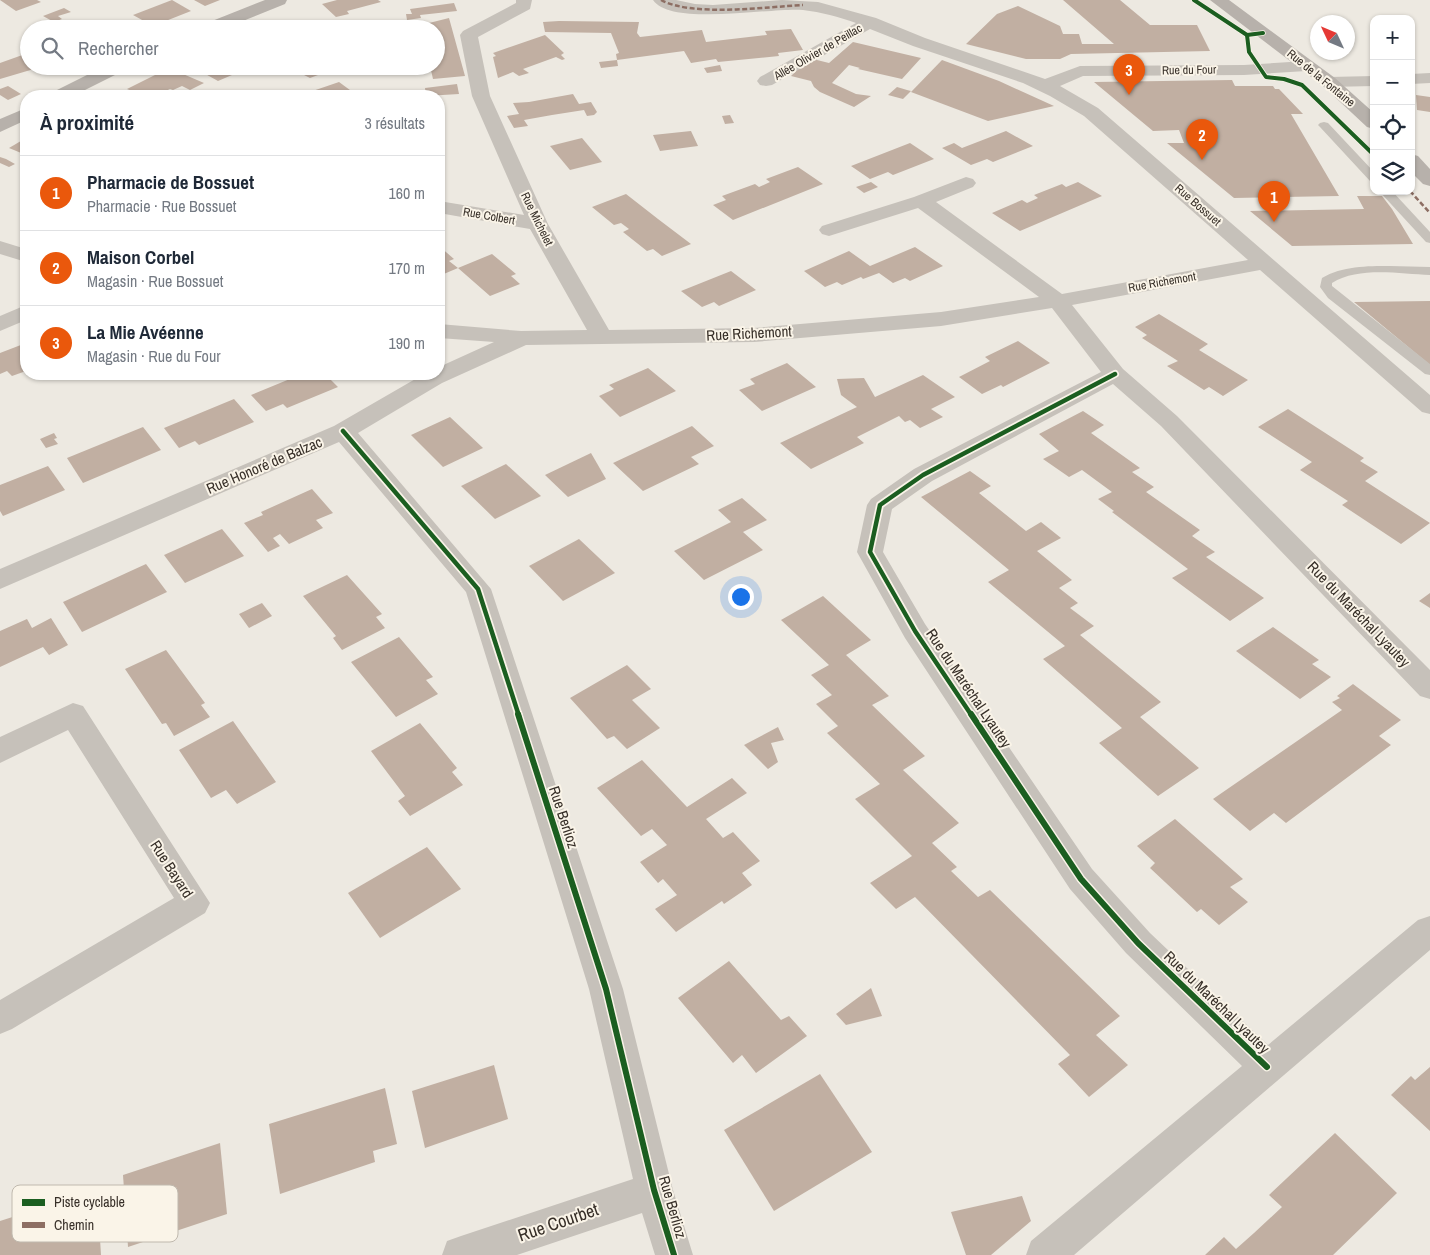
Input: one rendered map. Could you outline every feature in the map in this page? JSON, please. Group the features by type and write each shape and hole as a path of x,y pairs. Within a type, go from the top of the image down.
{"main road":[{"path":"230,20 279,0"},
{"name":"Rue de la Fontaine","path":"1218,0 1329,82 1370,118"},
{"path":"71,90 101,75"},
{"path":"0,126 20,116"},
{"path":"1415,164 1430,180"}],"street":[{"name":"Rue Michelet","path":"524,0 524,5 469,35 481,96 538,224 602,338"},
{"name":"Rue Bossuet","path":"661,0 670,5 692,10 803,6 827,10 916,36 938,49 977,60 1045,86 1091,112 1430,407"},
{"name":"Allée Olivier de Peillac","path":"766,81 870,22"},
{"name":"Rue du Four","path":"1045,86 1080,71 1244,70 1306,66"},
{"path":"1415,79 1430,78"},
{"path":"1329,82 1370,80"},
{"path":"829,230 920,201 966,183"},
{"path":"920,201 1058,301"},
{"name":"Rue Colbert","path":"445,208 538,224"},
{"path":"0,247 20,254"},
{"name":"Rue Richemont","path":"445,332 521,338 764,334 941,319 1058,301 1266,263"},
{"name":"Rue du Maréchal Lyautey","path":"1058,301 1115,374 1169,421 1430,688"},
{"path":"0,324 20,315"},
{"name":"Rue Honoré de Balzac","path":"445,373 521,338"},
{"name":"Rue du Maréchal Lyautey","path":"1115,374 923,475 880,504 870,552 915,631 1081,879 1138,943 1267,1067"},
{"name":"Rue Honoré de Balzac","path":"0,580 343,431 431,380"},
{"name":"Rue Berlioz","path":"343,431 478,589 606,989 654,1190 674,1255"},
{"name":"Rue Bayard","path":"0,751 73,714 194,903 0,1018"},
{"name":"Rue du Maréchal Lyautey","path":"1045,1255 1430,930"},
{"name":"Rue Courbet","path":"462,1255 654,1190"}],"lane":[{"path":"1324,125 1370,175"},
{"path":"1390,195 1430,239"},
{"path":"1430,271 1356,271 1331,276 1326,281 1326,287 1333,295 1430,371"}],"building":[{"path":"0,0 37,0 41,2 16,11"},
{"path":"172,0 191,11 168,20 142,20 133,15"},
{"path":"194,0 220,0 205,6"},
{"path":"337,0 378,0 381,2 347,11 349,14 336,17 322,4"},
{"path":"1063,0 1120,0 1150,25 1197,25 1210,51 1071,54 1060,59 1026,59 966,44 997,14 1018,6 1060,26 1063,34 1079,34 1082,44 1114,44"},
{"path":"454,3 457,11 420,15 421,18 407,20 406,14 412,14 410,9"},
{"path":"64,8 71,12 58,16 62,19 59,20 50,20 43,16"},
{"path":"449,18 465,76 433,79 432,75 445,75 445,20 441,20"},
{"path":"543,22 639,22 637,33 640,37 702,30 706,42 767,35 765,31 791,29 803,50 778,53 779,56 718,62 716,59 691,63 684,51 617,60 616,54 619,53 611,33 545,32"},
{"path":"545,35 564,53 561,55 565,59 562,60 556,57 523,69 529,73 519,76 513,72 498,78 493,57 496,56 493,53"},
{"path":"853,42 921,58 902,79 858,69 860,68 849,65 832,83 856,94 871,96 854,107 820,92 811,81 791,76 809,58 829,63"},
{"path":"20,56 20,73 0,79 0,63"},
{"path":"617,60 618,66 601,68 599,62"},
{"path":"942,60 999,81 1054,106 988,121 911,92"},
{"path":"720,65 722,71 707,73 704,68"},
{"path":"155,75 185,75 204,83 190,90 182,86 173,90 127,89"},
{"path":"207,75 232,75 218,81"},
{"path":"304,75 318,75 310,78"},
{"path":"1232,80 1235,86 1273,86 1275,89 1279,89 1303,114 1291,114 1339,196 1234,198 1167,143 1184,143 1179,130 1153,131 1094,82"},
{"path":"339,82 350,90 316,90"},
{"path":"457,84 459,94 445,95 445,90 425,90 425,88"},
{"path":"8,86 20,94 8,100 0,95 0,89"},
{"path":"897,87 911,91 903,99 888,95"},
{"path":"573,94 579,104 591,102 597,112 594,115 587,116 584,110 524,120 528,126 514,128 507,116 519,114 513,103"},
{"path":"1416,95 1430,97 1430,112 1417,110"},
{"path":"730,115 734,123 725,124 722,116"},
{"path":"691,131 698,146 660,151 653,135"},
{"path":"1006,131 1033,146 993,162 987,159 971,165 942,148 954,143 962,148"},
{"path":"582,138 602,162 570,170 550,146"},
{"path":"20,142 20,153 9,148"},
{"path":"910,143 934,159 893,175 888,172 870,179 851,166"},
{"path":"0,157 15,164 9,167 0,163"},
{"path":"798,167 823,184 733,220 713,205 726,200 722,196 755,184 759,187 770,182 766,179"},
{"path":"871,182 878,187 864,193 856,187"},
{"path":"1078,182 1102,196 1020,231 992,213 1022,200 1027,203 1038,198 1034,195 1062,184 1066,187"},
{"path":"626,194 691,244 662,256 653,249 647,251 623,232 629,229 621,223 614,225 592,207"},
{"path":"1357,196 1382,196 1413,244 1292,246 1250,211 1364,209"},
{"path":"915,247 943,266 910,281 905,278 893,283 879,273 863,279 861,277 842,285 837,282 825,287 804,271 849,251 870,266"},
{"path":"445,251 454,259 449,261 458,268 445,273"},
{"path":"492,254 516,274 511,276 520,284 490,296 458,268"},
{"path":"731,271 756,290 719,306 714,302 702,307 681,291"},
{"path":"1430,301 1430,365 1354,302"},
{"path":"1159,314 1208,344 1199,350 1248,380 1223,396 1209,387 1204,390 1167,366 1178,361 1142,338 1147,335 1135,327"},
{"path":"1018,341 1050,363 1003,387 1001,385 982,394 959,377 990,361 985,357"},
{"path":"20,345 20,373 12,376 7,371 0,374 0,353"},
{"path":"787,363 816,387 762,411 739,390 755,384 750,379"},
{"path":"648,368 676,391 620,417 599,396 614,389 609,385"},
{"path":"923,375 955,397 931,409 943,417 920,428 910,420 905,422 899,416 857,437 864,443 811,469 780,443 857,407 841,395 837,379 864,378 875,397"},
{"path":"287,380 331,380 338,387 287,408 283,404 266,411 251,395"},
{"path":"234,399 254,422 199,445 195,441 179,448 164,428"},
{"path":"1288,409 1364,458 1360,461 1378,472 1365,481 1430,523 1401,544 1342,505 1348,501 1300,470 1312,462 1258,427"},
{"path":"1083,411 1104,425 1091,433 1140,468 1132,472 1154,487 1146,492 1200,530 1192,536 1215,552 1206,557 1264,598 1230,621 1172,578 1188,569 1112,512 1114,511 1098,499 1112,492 1082,470 1069,477 1043,459 1059,451 1039,434"},
{"path":"450,417 483,448 443,467 411,435"},
{"path":"692,426 714,446 691,457 699,464 643,491 613,463"},
{"path":"143,427 161,450 83,483 67,458"},
{"path":"54,433 57,438 54,439 58,444 46,448 40,439"},
{"path":"591,453 606,479 568,497 545,475"},
{"path":"506,464 541,496 495,519 461,486"},
{"path":"48,466 65,490 3,516 0,511 0,485"},
{"path":"970,471 991,486 979,493 1026,531 1041,522 1061,538 1037,551 1072,580 1059,588 1078,603 1070,608 1094,626 1080,635 1161,702 1140,717 1199,768 1158,796 1099,743 1122,728 1043,659 1065,646 988,582 1009,570 921,497"},
{"path":"312,489 333,513 316,520 323,528 289,544 280,534 273,538 280,546 268,552 244,523 263,515 261,512"},
{"path":"742,498 767,520 743,532 763,550 704,580 674,551 731,522 718,510"},
{"path":"222,529 244,556 185,583 164,555"},
{"path":"579,539 615,573 563,601 529,566"},
{"path":"146,564 167,592 82,632 63,602"},
{"path":"347,575 382,614 376,617 385,628 342,650 333,638 336,636 303,596"},
{"path":"1430,593 1430,608 1419,601"},
{"path":"823,596 871,640 846,655 889,696 872,705 925,756 903,770 959,823 932,843 957,867 951,871 978,897 990,890 1120,1016 1096,1035 1128,1065 1089,1097 1058,1064 1070,1055 915,897 896,909 870,883 912,856 855,799 880,784 827,733 838,726 816,704 832,695 811,675 829,665 781,620"},
{"path":"262,603 272,616 249,628 239,614"},
{"path":"51,618 68,645 49,655 43,647 0,667 0,631 27,619 32,628"},
{"path":"1273,627 1319,660 1312,664 1331,677 1300,699 1236,651"},
{"path":"399,637 433,677 426,680 438,694 396,717 351,662"},
{"path":"166,650 205,703 201,705 210,717 174,736 166,723 162,724 125,669"},
{"path":"627,665 651,689 632,700 660,728 627,749 614,736 607,739 570,698"},
{"path":"1353,684 1401,720 1379,736 1391,745 1286,823 1274,813 1250,831 1213,799 1342,710 1332,702 1340,698 1337,696"},
{"path":"233,721 276,782 237,804 226,790 211,798 179,750"},
{"path":"420,723 457,768 452,772 463,785 410,816 398,801 405,796 371,751"},
{"path":"778,727 784,740 771,743 778,762 768,769 744,745"},
{"path":"642,760 687,807 732,778 747,793 706,819 723,838 733,832 760,861 742,873 752,885 724,904 722,901 676,932 655,909 677,895 663,879 658,883 640,862 667,845 652,829 641,836 597,788"},
{"path":"1175,819 1243,879 1230,887 1248,902 1219,925 1201,909 1197,912 1150,868 1155,863 1137,846"},
{"path":"427,847 461,889 380,938 348,893"},
{"path":"729,961 781,1020 789,1016 807,1036 756,1073 742,1055 733,1063 678,998"},
{"path":"871,988 882,1016 846,1025 836,1014"},
{"path":"494,1065 508,1119 425,1148 412,1091"},
{"path":"1430,1067 1430,1131 1391,1095 1411,1076 1415,1080"},
{"path":"820,1074 872,1152 774,1211 724,1130"},
{"path":"385,1088 397,1144 373,1151 375,1162 280,1194 269,1124"},
{"path":"1335,1133 1397,1193 1333,1255 1205,1255 1224,1237 1236,1249 1282,1207 1269,1195"},
{"path":"220,1143 227,1214 178,1230 178,1185 124,1185 123,1175"},
{"path":"1022,1196 1031,1221 991,1255 966,1255 951,1212"},
{"path":"12,1217 12,1242 100,1242 101,1255 0,1255 0,1221"},
{"path":"128,1242 143,1242 128,1247"}],"marked path":[{"path":"661,0 670,5 692,10 803,5"},
{"path":"1414,195 1430,213"}],"cycle path":[{"path":"1194,0 1247,35 1263,33"},
{"path":"1247,35 1246,41 1249,52 1266,77 1284,79 1302,85 1370,151"},
{"path":"1115,374 923,475 880,505 870,552 915,631 1081,879 1138,943 1267,1067"},
{"path":"343,431 478,589 606,989 654,1190 674,1255"}],"place":[{"name":"La Mie Avéenne","path":"1129,95"},
{"name":"Maison Corbel","path":"1202,160"},
{"name":"Pharmacie de Bossuet","path":"1274,222"}]}
